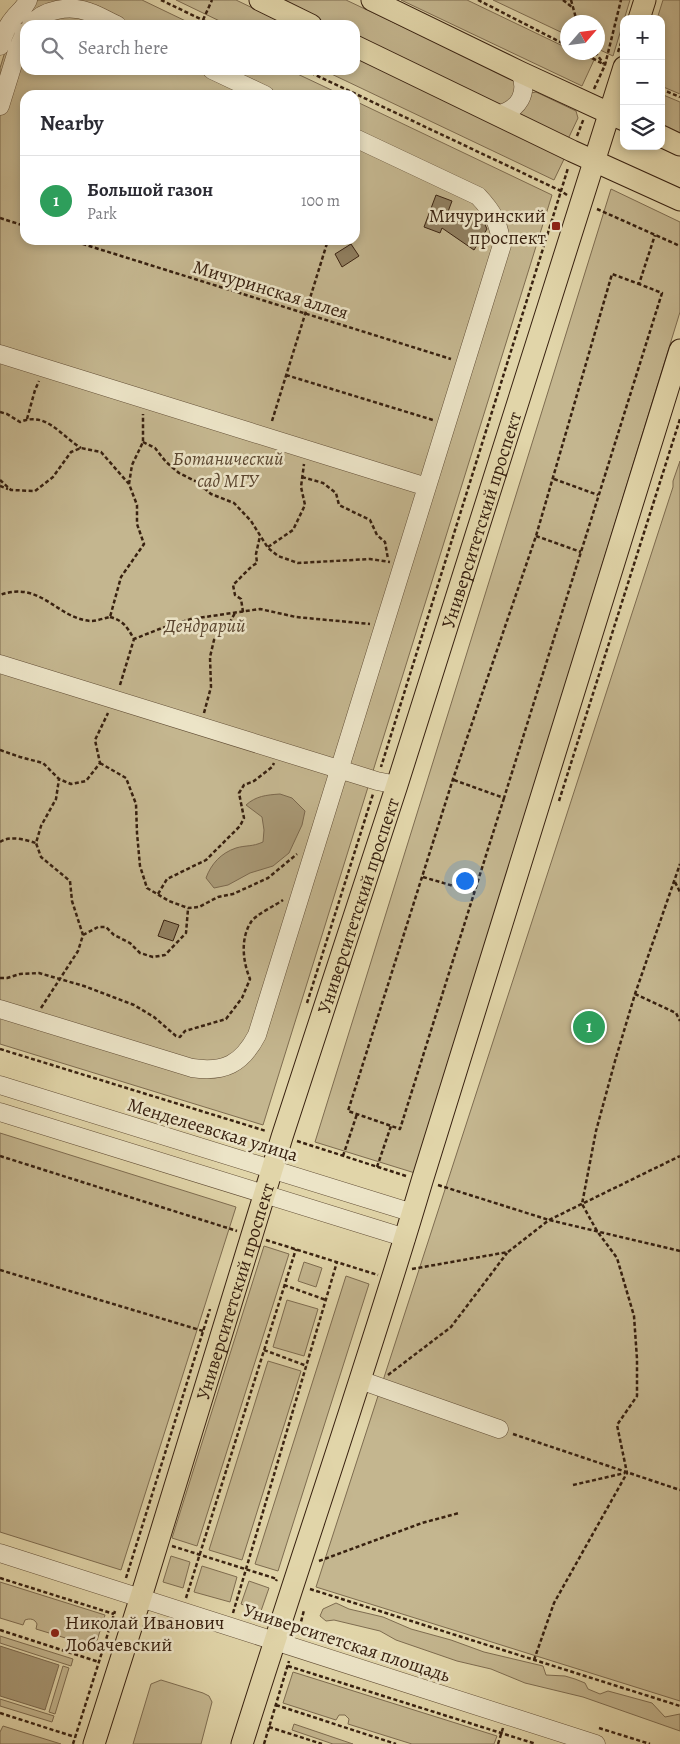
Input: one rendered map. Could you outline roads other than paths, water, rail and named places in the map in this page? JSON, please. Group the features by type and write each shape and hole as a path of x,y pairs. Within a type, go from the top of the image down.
{"main road":[{"path":"260,0 302,20"},
{"path":"372,0 616,117"},
{"path":"640,15 644,0"},
{"path":"360,48 497,115 680,200"},
{"name":"Университетский проспект","path":"84,1741 140,1598 240,1235 265,1194 272,1170 272,1130 595,161 616,117 614,66"},
{"path":"665,138 680,144"},
{"path":"242,1744 289,1640 402,1275 406,1238 422,1181 680,350"}],"street":[{"path":"0,46 5,30 24,9 28,0"},
{"path":"38,20 47,13 64,9 77,9 88,11 107,20"},
{"path":"0,106 20,43"},
{"path":"497,115 507,113 515,107 521,98 524,90 524,80 520,72"},
{"path":"223,75 254,90"},
{"path":"0,1008 192,1068 208,1071 227,1067 242,1056 252,1046 257,1035 384,626 395,565 427,488 502,245 497,220 478,196 360,140"},
{"path":"0,354 427,488"},
{"path":"0,664 387,783"},
{"name":"Менделеевская улица","path":"0,1086 413,1212"},
{"path":"37,1124 30,1117 29,1108 35,1100 45,1099"},
{"path":"0,1112 406,1238"},
{"path":"367,1383 500,1430"},
{"name":"Университетская площадь","path":"0,1553 140,1598 289,1640 596,1744"}],"place":[{"name":"Мичуринский проспект","path":"556,226"},
{"name":"Большой газон","path":"589,1027"},
{"name":"Николай Иванович Лобачевский","path":"55,1633"}],"park label":[{"name":"Ботанический сад МГУ","path":"228,469"},
{"name":"Дендрарий","path":"205,625"}]}
